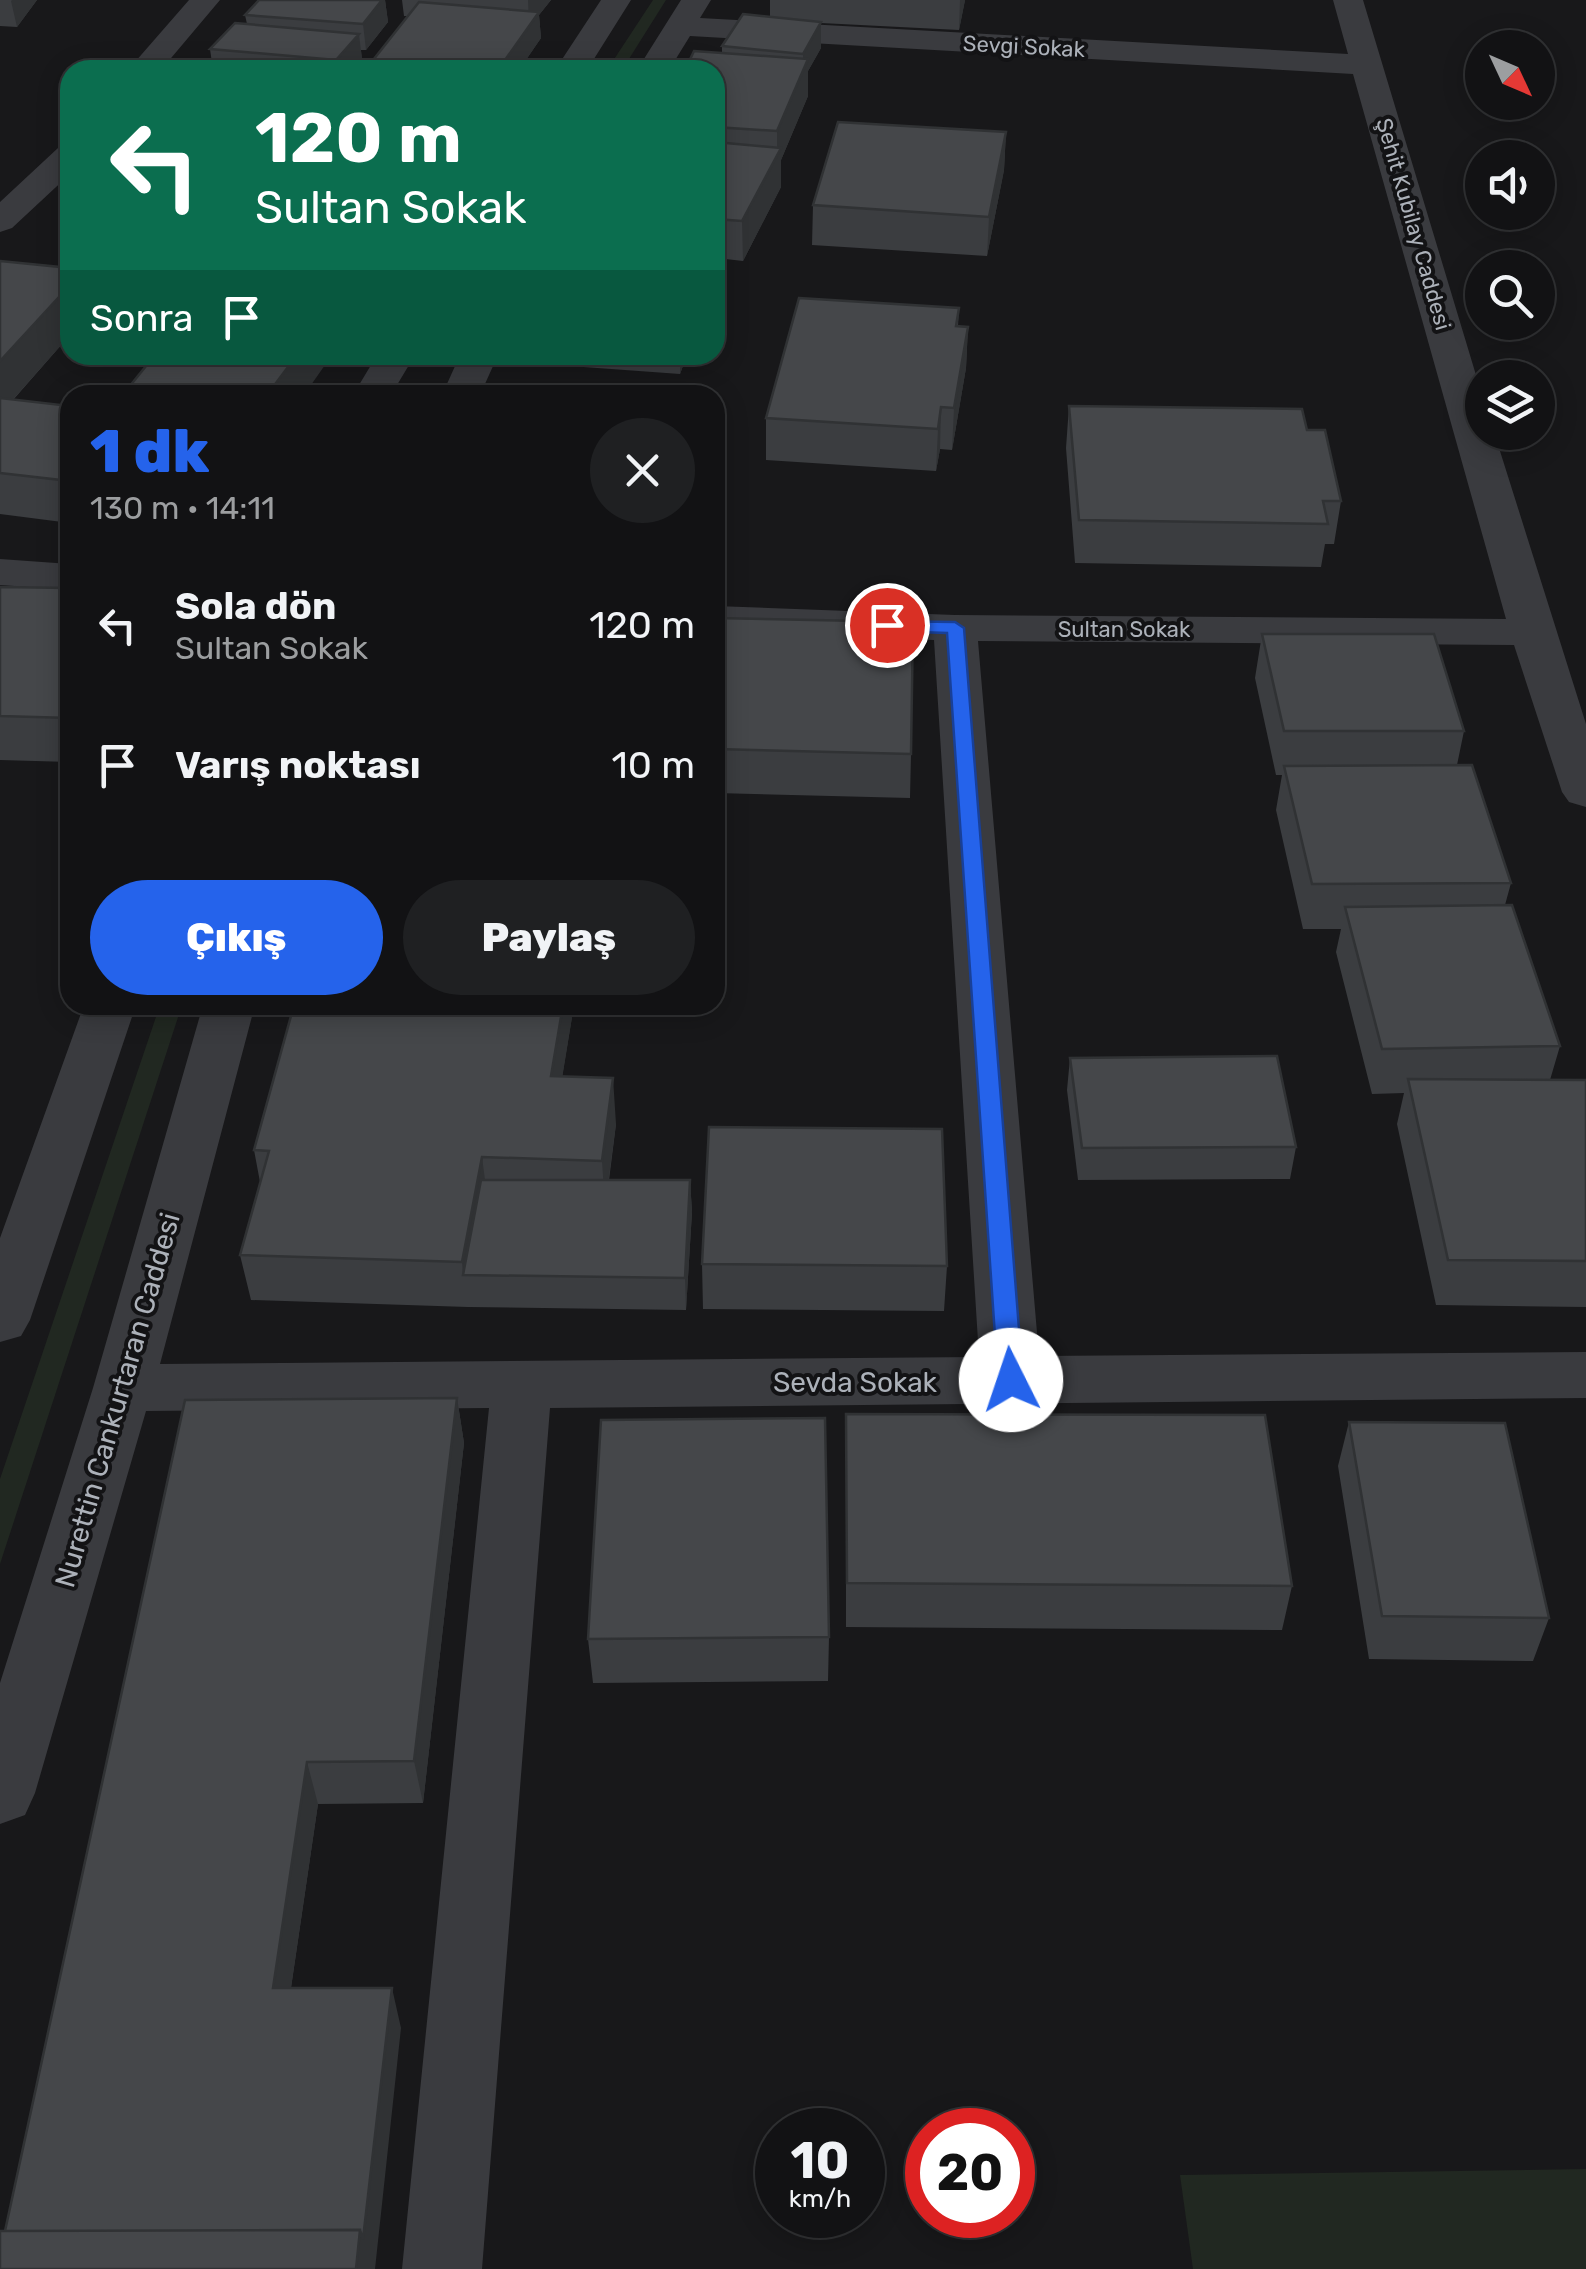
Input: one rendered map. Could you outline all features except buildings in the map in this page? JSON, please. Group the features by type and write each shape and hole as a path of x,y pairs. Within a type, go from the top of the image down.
{"street":[{"path":"153,60 205,0"},
{"path":"577,60 616,0"},
{"name":"Şehit Kubilay Caddesi","path":"1348,0 1532,632 1586,792"},
{"path":"659,60 688,13"},
{"name":"Sevgi Sokak","path":"688,13 1368,66"},
{"path":"0,170 60,169"},
{"path":"0,221 60,172"},
{"path":"0,572 60,576"},
{"name":"Sultan Sokak","path":"725,619 955,628 1532,632"},
{"path":"955,628 1011,1380"},
{"path":"0,1320 107,1015"},
{"name":"Nurettin Cankurtaran Caddesi","path":"0,1793 123,1388 226,1015"},
{"name":"Sevda Sokak","path":"123,1388 1586,1376"},
{"path":"442,2269 522,1384"}],"shaded area":[{"path":"653,0 666,0 628,60 614,60"},
{"path":"157,1015 179,1015 0,1564 0,1479"},
{"path":"1586,2169 1586,2269 1193,2269 1180,2175"}],"route":[{"path":"887,625 955,628 1011,1380"}]}
